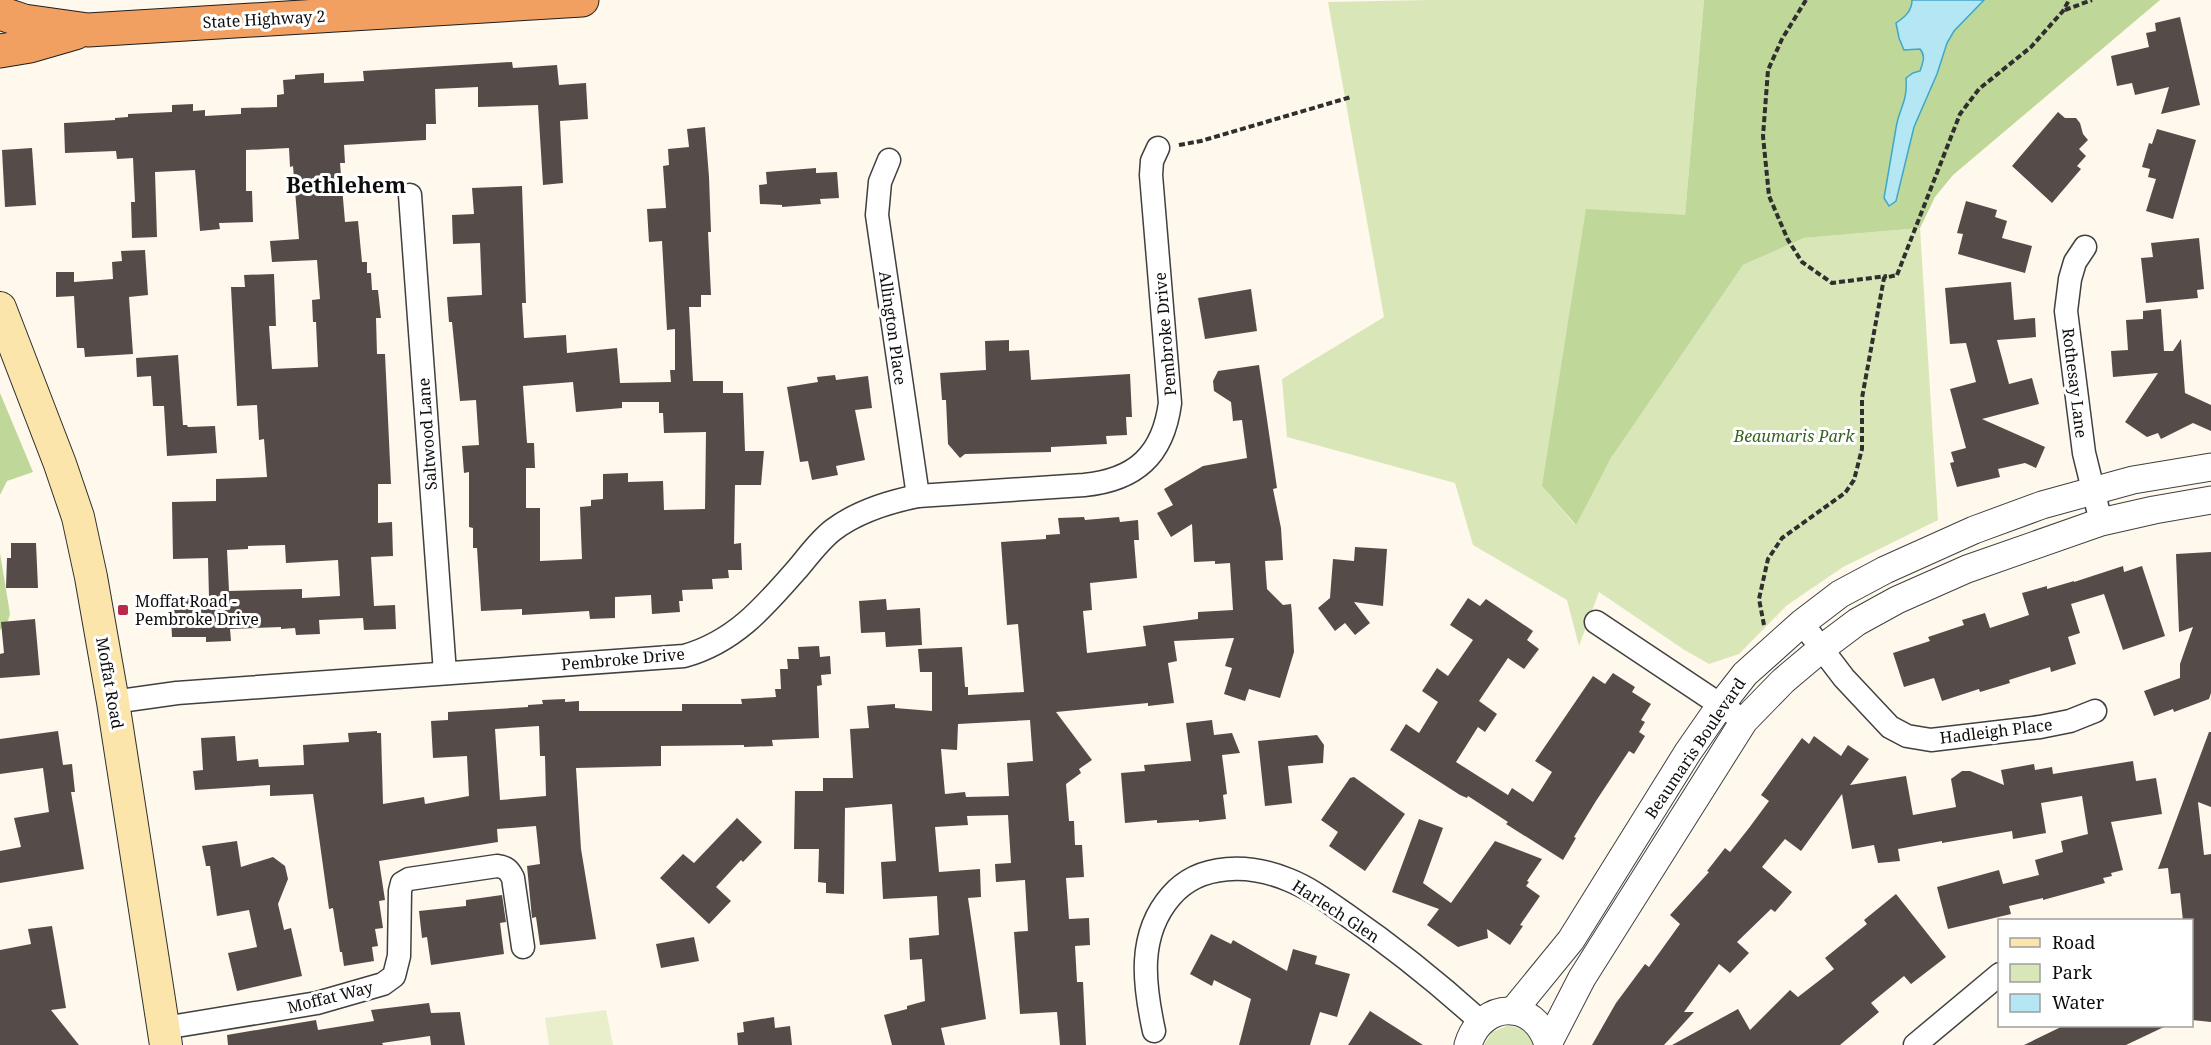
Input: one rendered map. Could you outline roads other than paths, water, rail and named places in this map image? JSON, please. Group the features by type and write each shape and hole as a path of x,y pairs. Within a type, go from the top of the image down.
{"highway":[{"name":"State Highway 2","path":"0,13 24,21 88,30 582,0"},
{"name":"State Highway 2","path":"0,51 30,46 88,30"}],"main road":[{"name":"Moffat Road","path":"3,319 43,418 78,517 113,702 165,1036"}],"street":[{"name":"Pembroke Drive","path":"113,702 177,693 684,656 718,644 762,610 833,530 872,509 892,501 918,496 1105,483 1123,477 1141,464 1154,450 1163,434 1170,403 1151,175 1152,161 1158,148"},
{"name":"Allington Place","path":"889,160 880,182 877,215 918,496"},
{"name":"Saltwood Lane","path":"410,195 445,673"},
{"name":"Rothesay Lane","path":"2085,246 2075,262 2070,279 2066,311 2084,453 2101,522"},
{"name":"Beaumaris Boulevard","path":"1513,1011 1571,940 1688,752 1720,706 1745,674 1802,623 1840,594 1885,570 2013,515 2042,504 2143,478 2211,467"},
{"name":"Beaumaris Boulevard","path":"1548,1044 1582,978 1744,721 1783,681 1821,649 1857,622 1897,600 1967,569 2101,522 2211,500"},
{"path":"1596,622 1744,721"},
{"name":"Hadleigh Place","path":"1802,623 1844,678 1878,715 1890,727 1907,736 1931,740 2040,727 2070,721 2096,711"},
{"name":"Moffat Way","path":"165,1036 317,1004 383,984 394,976 399,956 400,891 402,883 409,879 497,866 504,867 510,871 513,878 524,946"},
{"name":"Harlech Glen","path":"1154,1031 1145,980 1146,952 1153,923 1170,897 1189,880 1202,874 1229,869 1266,872 1290,880 1320,897 1371,931 1480,1021"},
{"path":"1915,1045 1998,977"},
{"path":"1468,1045 1471,1034 1480,1021 1496,1013 1513,1011 1520,1012 1537,1023 1544,1032 1548,1044"}],"water":[{"path":"1912,0 1984,0 1954,31 1947,43 1937,74 1914,127 1896,201 1889,206 1884,198 1897,121 1905,99 1906,78 1920,71 1923,59 1920,49 1904,50 1896,23 1907,13"}],"place":[{"name":"Moffat Road - Pembroke Drive","path":"123,610"}],"district":[{"name":"Bethlehem","path":"346,184"}],"park label":[{"name":"Beaumaris Park","path":"1794,436"}]}
